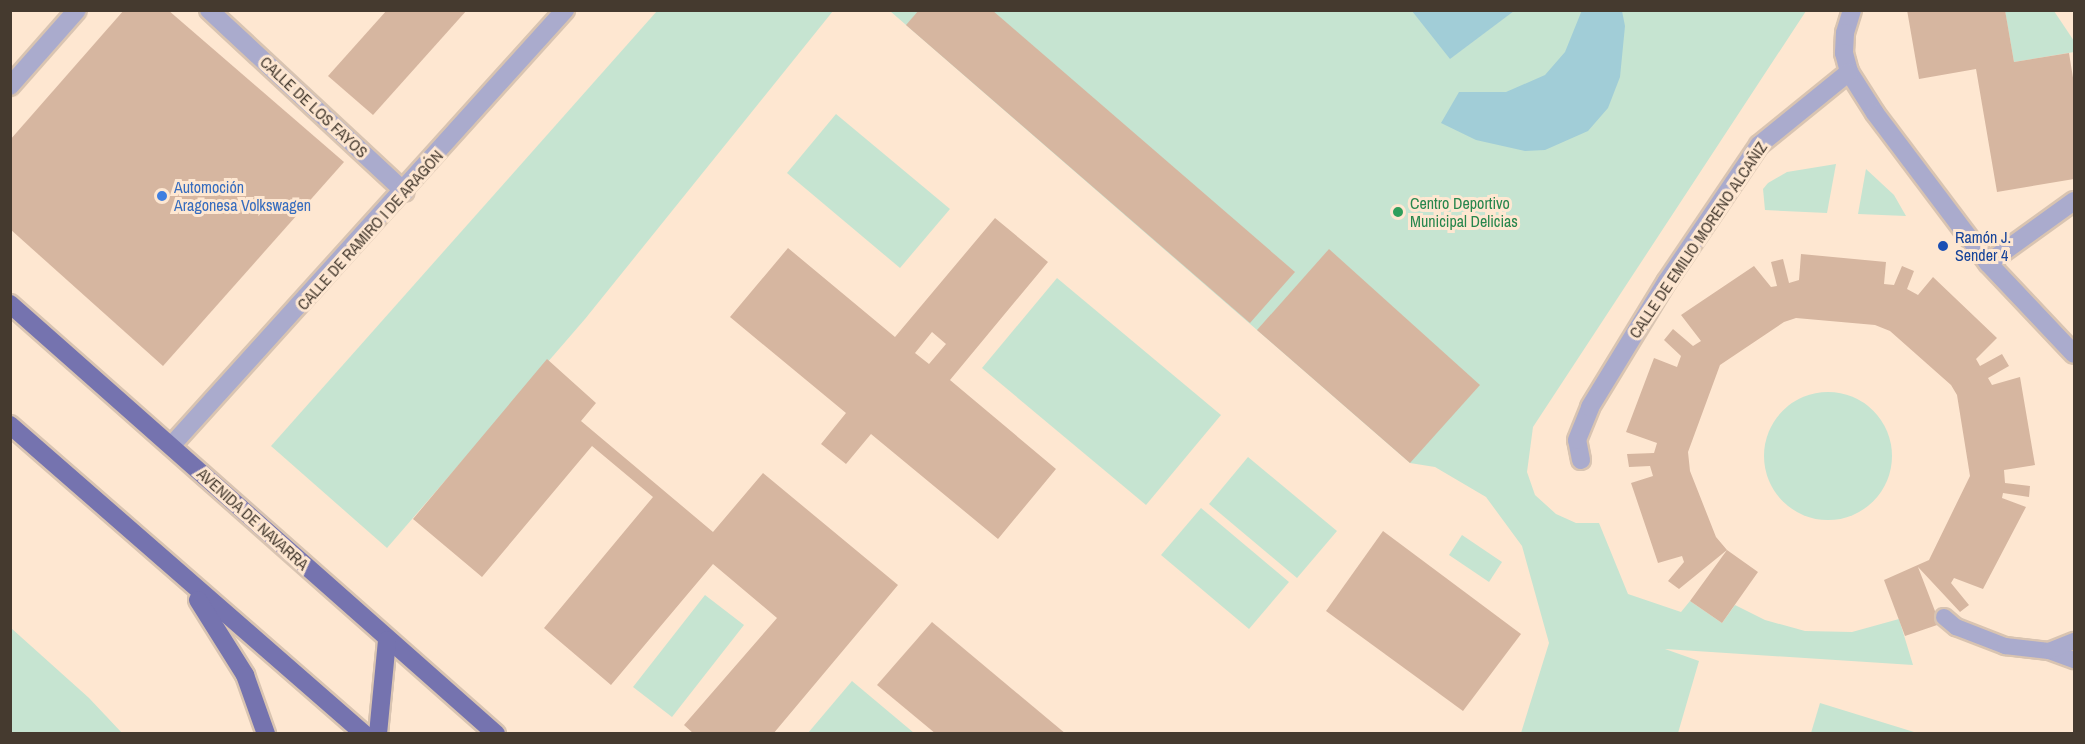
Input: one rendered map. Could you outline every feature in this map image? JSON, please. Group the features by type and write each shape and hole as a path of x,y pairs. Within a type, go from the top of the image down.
{"main road":[{"name":"AVENIDA DE NAVARRA","path":"10,304 387,640 496,734"},
{"path":"10,425 185,581 364,734"},
{"path":"185,581 245,675 266,734"},
{"path":"378,734 387,640"}],"street":[{"path":"10,86 77,10"},
{"name":"CALLE DE RAMIRO I DE ARAGÓN","path":"171,446 405,192 565,10"},
{"path":"1852,10 1845,33 1849,72 1912,166 1988,263 2074,354"},
{"name":"CALLE DE LOS FAYOS","path":"217,15 405,192"},
{"name":"CALLE DE EMILIO MORENO ALCAÑIZ","path":"1581,460 1577,440 1590,407 1667,280 1759,145 1849,72"},
{"path":"1988,263 2074,201"}],"lane":[{"path":"1944,617 1956,627 2005,646 2049,651 2074,660"},
{"path":"2049,651 2074,641"}],"green space":[{"path":"657,11 833,11 585,319 387,548 271,446"},
{"name":"Centro Deportivo Municipal Delicias","path":"890,11 1806,11 1533,427 1527,472 1535,495 1556,514 1576,523 1599,523 1628,594 1681,612 1690,601 1722,623 1735,605 1765,620 1805,631 1852,632 1899,619 1913,665 1665,649 1699,661 1678,733 1521,733 1549,643 1522,546 1486,497 1435,467 1410,463"},
{"path":"2005,11 2054,11 2074,41 2074,52 2014,62"},
{"path":"836,114 950,209 900,268 787,173"},
{"path":"1836,164 1827,213 1765,210 1763,189 1768,183 1787,172"},
{"path":"1866,169 1894,195 1906,216 1858,214"},
{"path":"1057,278 1221,415 1146,505 982,368"},
{"path":"1828,392 1852,397 1873,411 1887,432 1892,456 1887,480 1873,501 1852,515 1828,520 1804,515 1783,501 1769,480 1764,456 1769,432 1783,411 1804,397"},
{"path":"1248,457 1337,531 1297,578 1209,504"},
{"path":"1201,508 1289,582 1249,629 1161,555"},
{"path":"1462,535 1502,562 1489,582 1449,555"},
{"path":"705,595 744,625 672,717 633,687"},
{"path":"11,628 89,698 122,733 11,733"},
{"path":"852,681 914,733 808,733"},
{"path":"1820,703 1914,732 1914,733 1811,733"}],"water":[{"path":"1582,10 1622,11 1625,26 1620,77 1608,108 1588,131 1545,150 1525,151 1476,140 1441,123 1459,92 1506,92 1545,75 1565,52"},
{"path":"1412,11 1514,11 1450,59"}],"building":[{"name":"Automoción Aragonesa Volkswagen","path":"124,10 168,10 344,162 163,366 10,229 10,140"},
{"path":"387,10 467,10 373,115 328,76"},
{"path":"919,10 992,10 1295,272 1250,323 906,25"},
{"path":"1907,10 2005,10 2014,62 2069,53 2074,84 2074,179 1997,192 1976,69 1919,79"},
{"path":"995,218 1048,262 950,380 1056,469 998,539 871,434 846,464 821,444 846,413 730,317 788,248 895,337","holes":["932,332 946,344 929,364 915,353"]},
{"path":"1329,249 1480,385 1410,463 1257,330"},
{"path":"1801,254 1886,262 1884,284 1894,285 1902,266 1914,271 1907,289 1918,295 1933,277 1997,338 1976,359 1980,366 2002,354 2009,366 1988,378 1992,385 2020,377 2035,465 2004,470 2005,483 2030,486 2029,497 2003,493 2002,498 2026,507 1983,589 1954,578 1951,583 1969,605 1960,612 1918,567 1940,624 1905,636 1884,580 1929,560 1970,476 1957,395 1951,385 1890,331 1875,325 1796,318 1784,322 1720,365 1688,452 1690,471 1716,537 1727,550 1679,589 1668,581 1684,562 1682,556 1658,563 1631,483 1653,476 1650,466 1629,467 1627,454 1654,453 1657,443 1626,432 1654,358 1677,367 1681,356 1664,340 1673,329 1693,346 1701,341 1681,315 1754,266 1771,287 1777,286 1771,262 1783,259 1789,283 1799,280"},
{"path":"547,359 596,403 581,421 713,532 763,473 898,585 773,734 694,734 684,725 777,618 713,564 611,685 544,628 653,497 592,446 482,577 413,519"},
{"path":"1383,531 1521,634 1463,711 1326,611"},
{"path":"1727,550 1758,572 1722,623 1690,601"},
{"path":"932,622 1066,734 936,734 877,685"}],"place":[{"name":"Automoción Aragonesa Volkswagen","path":"162,196"},
{"name":"Centro Deportivo Municipal Delicias","path":"1398,212"},
{"name":"Ramón J. Sender 4","path":"1943,246"}]}
